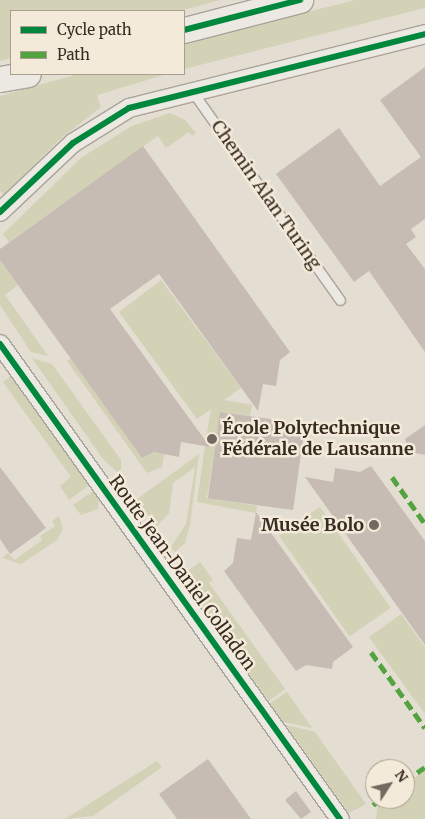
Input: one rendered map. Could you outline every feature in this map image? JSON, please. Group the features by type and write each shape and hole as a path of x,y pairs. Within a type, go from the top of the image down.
{"main road":[{"path":"185,30 300,0"}],"street":[{"path":"0,212 73,143 105,120 129,108 192,90 425,34"},
{"name":"Route Jean-Daniel Colladon","path":"0,344 340,819"}],"lane":[{"name":"Chemin Alan Turing","path":"192,90 340,300"}],"shaded area":[{"path":"0,0 220,0 184,10 10,10 10,58 0,61"},
{"path":"355,0 425,0 425,8 185,69 185,43"},
{"path":"74,75 164,75 97,95 101,107 59,140 4,195 0,191 0,96"},
{"path":"170,113 185,120 196,133 192,136 189,132 166,148 158,136 9,242 3,234 82,157 132,126"},
{"path":"0,260 18,285 5,295 48,356 31,352 0,305"},
{"path":"161,280 241,388 224,400 252,405 250,416 221,412 216,440 206,439 211,409 197,419 119,312"},
{"path":"32,358 52,364 121,460 121,475 103,459"},
{"path":"71,358 142,458 154,452 164,454 162,467 147,473 67,361"},
{"path":"11,376 89,485 69,500 60,486 71,477 3,382"},
{"path":"205,446 215,447 207,498 257,506 256,513 197,502"},
{"path":"199,454 190,525 185,543 175,552 171,547 186,524 195,467 173,483 169,513 156,527 137,499"},
{"path":"93,491 99,499 98,509 81,515 73,505"},
{"path":"320,507 391,608 350,636 279,536"},
{"path":"59,516 63,528 57,540 21,564 3,558 8,553 15,560 42,540 40,536 55,526 52,521"},
{"path":"200,562 213,580 209,583 285,689 269,701 179,577"},
{"path":"401,614 425,647 425,714 369,637"},
{"path":"287,692 312,728 283,722 270,703"},
{"path":"286,725 315,732 365,803 365,805 349,813"},
{"path":"157,761 162,767 93,816 65,819"},
{"path":"425,771 425,819 376,819 377,809 415,809 415,778"}],"building":[{"path":"425,67 425,219 411,229 416,237 406,244 425,269 425,352 369,271 354,282 276,174 339,128 380,186 421,157 380,100"},
{"path":"143,146 290,352 280,360 276,386 263,384 258,411 159,274 110,309 210,447 181,442 179,457 154,452 142,458 0,260 0,249"},
{"path":"220,412 305,424 293,510 208,498"},
{"path":"425,425 425,455 409,452 405,439"},
{"path":"371,466 425,541 425,645 305,477 333,482 335,468 360,472"},
{"path":"0,467 46,528 10,554 0,539"},
{"path":"256,512 353,647 333,662 332,669 306,665 296,671 224,571 233,563 237,538 251,540"},
{"path":"208,759 251,819 177,819 159,794"},
{"path":"296,791 311,812 301,819 285,800"}],"marked path":[{"path":"392,477 425,524"},
{"path":"371,652 425,728"},
{"path":"415,774 425,767"}],"cycle path":[{"path":"185,30 300,0"},
{"path":"0,212 73,143 129,108 425,34"},
{"path":"0,344 340,819"}],"place":[{"name":"École Polytechnique Fédérale de Lausanne","path":"212,439"},
{"name":"Musée Bolo","path":"374,525"}]}
